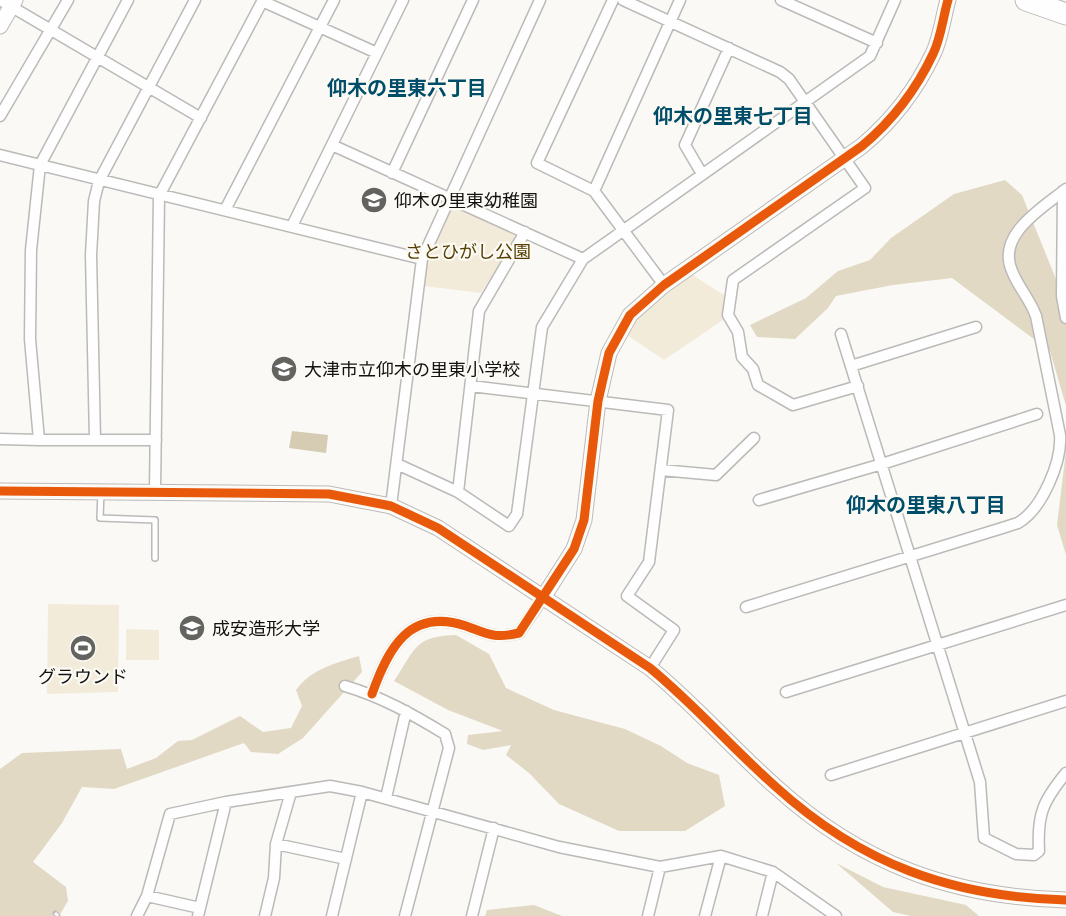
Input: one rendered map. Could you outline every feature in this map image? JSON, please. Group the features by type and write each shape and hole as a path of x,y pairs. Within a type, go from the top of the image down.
{"highway":[{"path":"1026,0 1066,14"}],"street":[{"path":"0,116 68,0"},
{"path":"39,440 30,339 31,250 40,165 128,0"},
{"path":"95,440 91,255 94,201 99,181 195,0"},
{"path":"225,210 334,0"},
{"path":"291,226 403,0"},
{"path":"392,173 473,0"},
{"path":"390,506 422,259 451,200 540,0"},
{"path":"613,0 537,163 594,191 624,228 664,285"},
{"path":"624,0 780,72 805,102 865,188 733,280 728,315 738,332 742,357 753,369 758,385 793,405 858,386"},
{"path":"594,191 680,0"},
{"path":"781,0 877,43"},
{"path":"397,464 458,492 509,526 517,514 542,327 583,259 870,56 895,0"},
{"path":"372,694 384,661 395,642 413,628 446,622 501,637 519,633 574,549 584,520 598,401 609,353 630,315 664,285 884,128 911,94 934,53 948,0"},
{"path":"155,490 159,196 262,1 377,53"},
{"path":"0,26 9,2 51,30 201,118"},
{"path":"702,174 685,146 729,48"},
{"path":"332,145 583,259"},
{"path":"0,155 422,259"},
{"path":"1064,190 1062,296 1066,318"},
{"path":"746,607 1019,522 1038,502 1051,479 1060,455 1060,435 1036,316 1031,302 1010,269 1008,254 1012,239 1023,226 1064,190"},
{"path":"458,492 479,311 525,232"},
{"path":"851,366 976,327"},
{"path":"842,334 980,783 984,838 1016,854 1034,855 1040,851 1039,819 1044,802 1066,773"},
{"path":"471,386 668,410 649,562 627,596 674,630 650,668"},
{"path":"759,500 882,464 1037,414"},
{"path":"661,470 716,475 754,438"},
{"path":"0,439 156,440"},
{"path":"0,491 155,490 329,494 390,506 438,528 650,668 681,693 776,788 835,834 880,860 970,891 1017,899 1066,900"},
{"path":"786,692 1066,605"},
{"path":"345,686 372,694 445,734 449,748 405,916"},
{"path":"831,775 1066,701"},
{"path":"386,798 406,711"},
{"path":"137,916 147,896 170,814 226,802 330,786 386,798 559,847 660,867 721,856 773,872 820,910 836,916"},
{"path":"265,916 274,878 276,844 291,792"},
{"path":"332,916 362,792"},
{"path":"147,896 199,912 226,802"},
{"path":"472,916 494,828"},
{"path":"276,844 346,859"},
{"path":"705,916 721,856"},
{"path":"648,916 660,867"},
{"path":"762,916 773,872"}],"lane":[{"path":"101,491 100,518 155,520 155,558"}],"green space":[{"name":"さとひがし公園","path":"453,205 516,234 516,238 481,293 424,286 428,260"},
{"path":"691,274 727,297 726,318 664,360 627,335 638,318"},
{"name":"グラウンド","path":"48,604 119,605 118,692 47,694"},
{"path":"126,629 159,630 159,660 126,660"}],"shaded area":[{"path":"1005,180 1022,195 1066,304 1066,406 1050,351 952,278 893,285 836,296 828,308 795,339 757,337 750,325 806,298 838,271 870,260 891,238 954,194"},
{"path":"292,431 328,435 326,453 289,448"},
{"path":"1066,451 1066,555 1057,525"},
{"path":"456,635 489,654 506,688 554,710 625,729 661,746 687,763 719,775 725,806 685,831 619,831 559,804 529,773 506,755 511,745 483,750 467,744 468,735 503,731 448,710 394,681 412,653 423,642 432,638"},
{"path":"359,656 362,672 303,738 278,754 251,752 244,743 114,789 82,787 62,823 33,862 66,887 68,901 59,916 0,916 0,769 22,753 121,749 127,769 156,758 178,741 192,740 240,716 263,732 291,728 302,706 296,690 302,683 324,668"},
{"path":"836,863 883,887 966,905 979,916 911,916 893,912"},
{"path":"534,905 562,916 485,916 487,910"}],"railway":[{"path":"55,913 58,916"}],"cycle path":[{"path":"372,694 385,662 404,636 415,627 430,622 446,622 491,635 503,636 519,633 574,549 584,520 598,401 609,353 630,315 664,285 862,146 883,126 911,92 933,54 948,0"},
{"path":"0,491 329,494 391,506 438,528 650,668 776,787 808,814 841,837 875,856 947,883 985,892 1066,900"}],"place":[{"name":"仰木の里東幼稚園","path":"374,200"},
{"name":"大津市立仰木の里東小学校","path":"284,369"},
{"name":"成安造形大学","path":"192,628"},
{"name":"グラウンド","path":"83,648"}],"district":[{"name":"仰木の里東六丁目","path":"407,87"},
{"name":"仰木の里東七丁目","path":"733,115"},
{"name":"仰木の里東八丁目","path":"926,504"}]}
